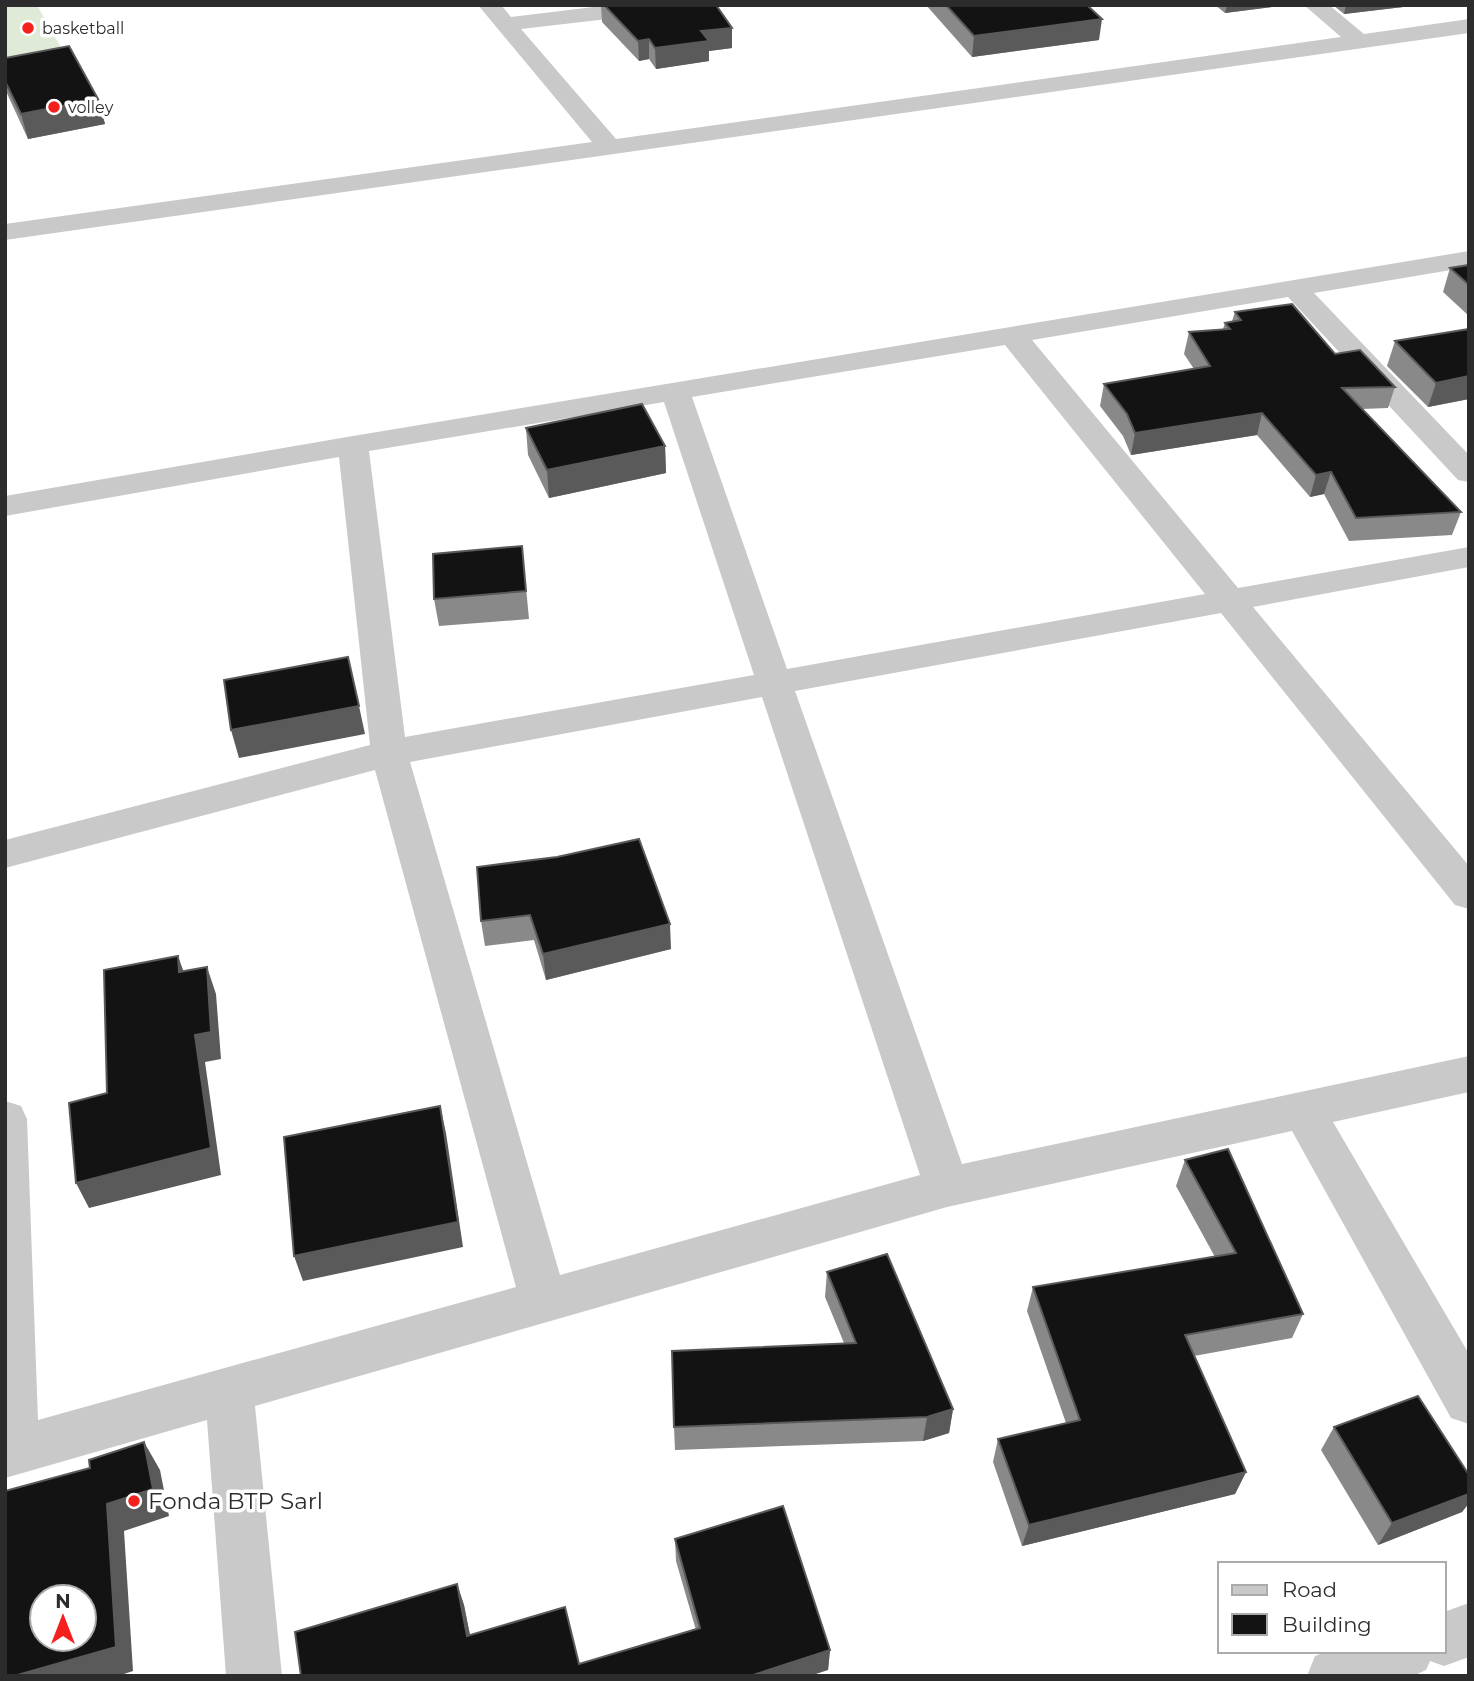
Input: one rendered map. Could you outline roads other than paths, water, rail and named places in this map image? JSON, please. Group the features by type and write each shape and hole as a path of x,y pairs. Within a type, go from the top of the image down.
{"street":[{"path":"489,5 608,145"},
{"path":"506,24 668,5"},
{"path":"1315,5 1357,40"},
{"path":"5,232 608,145 1469,26"},
{"path":"5,506 353,445 1469,259"},
{"path":"1295,289 1469,473"},
{"path":"1013,336 1469,894"},
{"path":"675,391 947,1187"},
{"path":"353,445 389,753 544,1301"},
{"path":"5,854 389,753 1469,557"},
{"path":"5,1119 10,1453 947,1187 1469,1074"},
{"path":"1304,1111 1469,1401"},
{"path":"229,1391 254,1676"},
{"path":"1446,1638 1469,1630"},
{"path":"1335,1676 1401,1653"}],"place":[{"name":"basketball","path":"28,28"},
{"name":"volley","path":"54,107"},
{"name":"Fonda BTP Sarl","path":"134,1501"}]}
